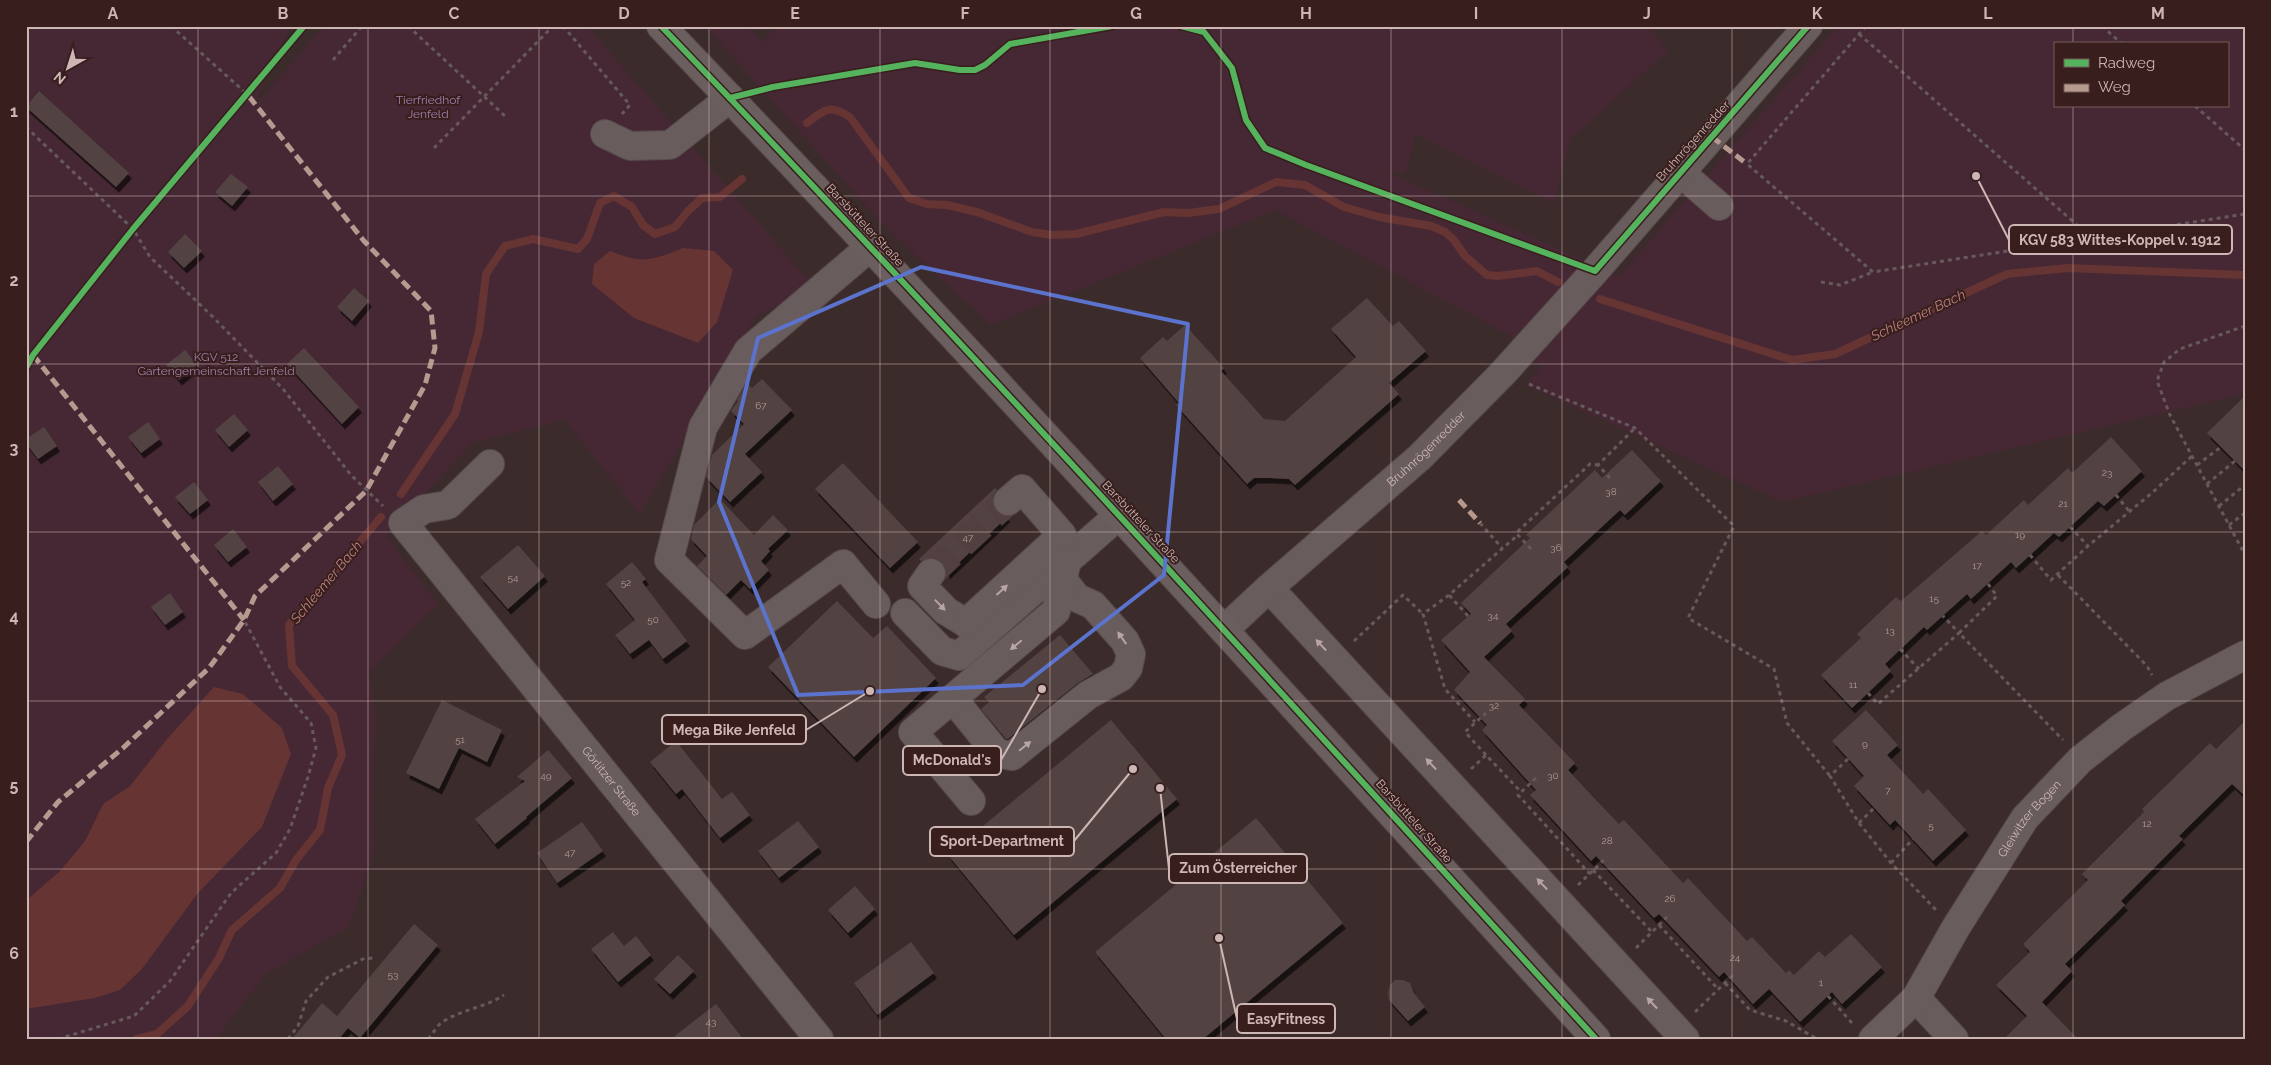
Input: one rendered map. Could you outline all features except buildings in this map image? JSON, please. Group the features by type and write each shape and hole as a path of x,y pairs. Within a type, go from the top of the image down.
{"main road":[{"name":"Barsbütteler Straße","path":"661,26 870,247 1225,629 1596,1039"}],"street":[{"name":"Bruhnrögenredder","path":"1225,629 1269,588 1420,457 1503,373 1595,271 1808,26"},
{"path":"605,134 630,146 670,145 730,98"},
{"path":"1680,172 1720,206"},
{"path":"870,247 748,351 702,427 669,560 744,635 843,564 876,604"},
{"name":"Görlitzer Straße","path":"490,464 448,505 424,509 402,523 819,1039"},
{"path":"905,613 942,651 959,656 974,630 1062,535 1022,489 1008,501"},
{"path":"974,630 1065,570 1119,515"},
{"path":"952,699 998,753 1012,756 1088,695 1121,676 1128,668 1131,654 1125,641 1093,605 1077,598 1065,570"},
{"path":"971,801 913,732 1056,611 1065,570"},
{"path":"931,573 922,586 946,611 974,630"},
{"path":"1269,588 1681,1034"},
{"name":"Gleiwitzer Bogen","path":"1863,1032 1916,998 1955,930 2024,818 2080,760 2122,727 2167,696 2245,655"},
{"path":"1916,998 1954,1039"}],"path":[{"path":"171,26 247,94"},
{"path":"333,60 362,26"},
{"path":"408,26 505,116"},
{"path":"434,148 553,26"},
{"path":"563,26 630,105 605,134"},
{"path":"730,98 773,87 915,63 960,70 974,70 985,65 1010,44 1112,26"},
{"path":"1181,26 1204,32 1232,68 1246,120 1265,148 1306,165 1595,271"},
{"path":"1866,26 1747,164 1873,272"},
{"path":"2102,26 2120,42"},
{"path":"1859,34 2094,239"},
{"path":"2196,108 2245,150"},
{"path":"26,127 133,230 150,257 211,315 283,389 351,475 366,491"},
{"path":"1821,282 1840,285 1873,272 2245,214"},
{"path":"2245,326 2180,349 2164,362 2158,381 2170,415 2245,555"},
{"path":"26,352 33,355"},
{"path":"1503,373 1635,428 1734,526 1688,618 1774,669 1787,723 1830,776 1859,823 1891,863 1955,930"},
{"path":"1598,465 1635,428"},
{"path":"2197,465 2221,447"},
{"path":"2030,555 2051,580 2192,456"},
{"path":"2207,484 2235,461"},
{"path":"1423,614 1449,596 1518,535 1516,534 1590,464 1598,465 1610,478"},
{"path":"2218,506 2245,485"},
{"path":"2116,495 2129,511"},
{"path":"2229,525 2245,513"},
{"path":"1480,523 1502,548"},
{"path":"2070,527 2088,546"},
{"path":"1518,535 1531,549"},
{"path":"2240,545 2245,541"},
{"path":"2058,575 2147,666"},
{"path":"1868,693 1878,704 1959,633 1997,596 1988,584"},
{"path":"1334,659 1403,595 1423,614 1445,689 1475,722"},
{"path":"1449,596 1468,616"},
{"path":"1943,616 2080,760"},
{"path":"58,1039 134,1016 170,981 231,894 276,853 290,829 316,748 311,723 280,687 244,620"},
{"path":"1900,649 1919,669"},
{"path":"1486,713 1465,732 1521,792"},
{"path":"1452,786 1486,755"},
{"path":"1830,776 1848,759"},
{"path":"1536,778 1518,795 1590,874"},
{"path":"1859,823 1874,808"},
{"path":"1891,863 1913,839"},
{"path":"1560,903 1606,857"},
{"path":"1593,870 1652,932"},
{"path":"1618,966 1670,914"},
{"path":"1659,925 1718,989"},
{"path":"288,1039 298,1026 306,1001 328,977 363,959 373,958"},
{"path":"1681,1034 1718,989 1734,974"},
{"path":"1725,982 1750,1010 1786,1020 1817,1039"},
{"path":"428,1039 441,1024 464,1012 490,1004 504,995"},
{"path":"1828,996 1863,1032"}],"highlighted area":[{"path":"921,267 1188,324 1164,575 1023,685 798,695 719,502 758,338"}],"green space":[{"path":"26,26 291,26 253,107 324,26 587,26 814,286 755,318 640,514 564,420 473,443 386,535 438,604 369,673 376,714 373,796 375,851 349,927 266,974 216,1039 26,1039 26,1009 95,998 120,990 142,969 198,893 262,827 167,739 130,786 103,804 85,841 60,871 26,902"},
{"path":"705,26 748,26 762,43 776,26 1649,26 1668,51 1570,140 1554,203 1416,134 1405,174 1385,171 1619,276 1838,26 2245,26 2245,394 1782,502 1526,385 1541,367 1509,335 1275,210 991,325 885,227"}],"shaded area":[{"path":"683,248 714,251 733,270 717,322 698,343 634,318 592,284 594,264 610,251 631,258 646,259 662,256"},
{"path":"214,687 243,694 282,728 291,754 262,827 198,893 142,969 120,990 95,998 26,1009 26,902 60,871 85,841 103,804 130,786 167,739"}],"waterway":[{"name":"Schleemer Bach","path":"807,123 818,114 832,109 837,110 850,117 909,198 927,204 947,205 977,212 1032,232 1052,235 1076,234 1164,212 1188,213 1219,209 1276,182 1305,185 1344,207 1379,217 1431,226 1445,232 1454,240 1465,256 1487,275 1498,276 1537,271 1558,282"},
{"name":"Schleemer Bach","path":"401,494 455,414 479,332 486,274 505,246 533,239 578,249 587,239 600,203 614,196 632,207 643,225 655,234 675,227 702,198 720,197 742,179"},
{"name":"Schleemer Bach","path":"1600,299 1792,360 1835,354 2007,274 2068,268 2245,275"},
{"name":"Schleemer Bach","path":"137,1039 157,1034 188,1006 219,958 232,930 280,888 296,860 320,830 328,788 342,755 333,715 292,666 289,625 381,517"}],"tunnel":[{"path":"931,573 1008,501"}],"marked path":[{"path":"26,842 58,802 123,748 209,668 244,620 255,596 366,491 425,385 435,348 431,311 364,241 247,94"},
{"path":"1712,137 1747,164"},
{"path":"33,355 244,620"},
{"path":"1459,500 1480,523"}],"cycle path":[{"path":"26,368 33,355 133,229 304,26"},
{"path":"661,26 1015,403 1596,1039"},
{"path":"730,98 773,87 915,63 960,70 975,70 985,65 1010,44 1112,26"},
{"path":"1181,26 1204,32 1232,68 1246,120 1265,148 1306,165 1595,271 1808,26"}],"place":[{"name":"KGV 583 Wittes-Koppel v. 1912","path":"1976,176"},
{"name":"McDonald's","path":"1042,689"},
{"name":"Mega Bike Jenfeld","path":"870,691"},
{"name":"Sport-Department","path":"1133,769"},
{"name":"Zum Österreicher","path":"1160,788"},
{"name":"EasyFitness","path":"1219,938"}],"park label":[{"name":"Tierfriedhof Jenfeld","path":"428,107"},
{"name":"KGV 512 Gartengemeinschaft Jenfeld","path":"216,364"}]}
